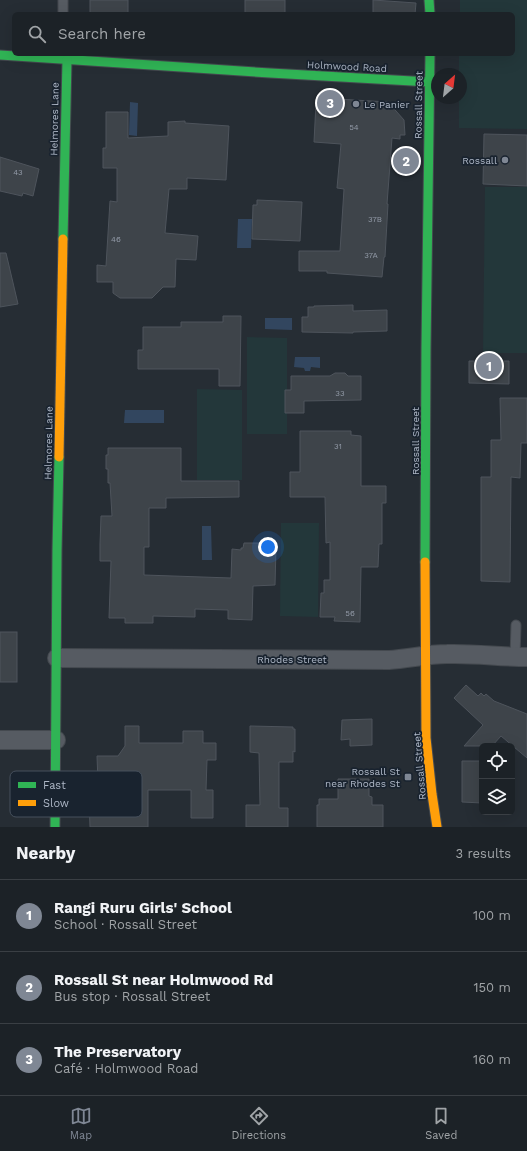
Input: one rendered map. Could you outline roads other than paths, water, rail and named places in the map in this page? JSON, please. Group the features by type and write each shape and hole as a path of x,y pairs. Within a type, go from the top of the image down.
{"street":[{"path":"430,0 430,12"},
{"name":"Holmwood Road","path":"0,55 12,56"},
{"name":"Holmwood Road","path":"21,56 430,82"},
{"name":"Rossall Street","path":"430,56 426,356 425,656 426,738 437,827"},
{"name":"Helmores Lane","path":"56,771 63,58"},
{"name":"Rhodes Street","path":"57,658 389,660 446,654 521,657"},
{"path":"0,740 56,740"},
{"name":"Helmores Lane","path":"55,817 55,827"}],"lane":[{"path":"63,0 63,12"},
{"path":"516,625 521,657"}],"water":[{"path":"130,102 138,103 137,136 129,135"},
{"path":"238,219 252,219 251,248 237,248"},
{"path":"265,318 292,318 292,330 265,329"},
{"path":"295,357 320,357 320,368 311,367 310,371 305,371 304,368 294,367"},
{"path":"125,410 164,410 164,423 124,423"},
{"path":"202,526 211,526 212,560 202,560"}],"place":[{"name":"The Preservatory","path":"330,103"},
{"name":"Le Panier","path":"356,104"},
{"name":"Rossall","path":"505,160"},
{"name":"Rossall St near Holmwood Rd","path":"406,161"},
{"name":"Rangi Ruru Girls' School","path":"489,366"},
{"name":"Rossall St near Rhodes St","path":"408,777"}]}
